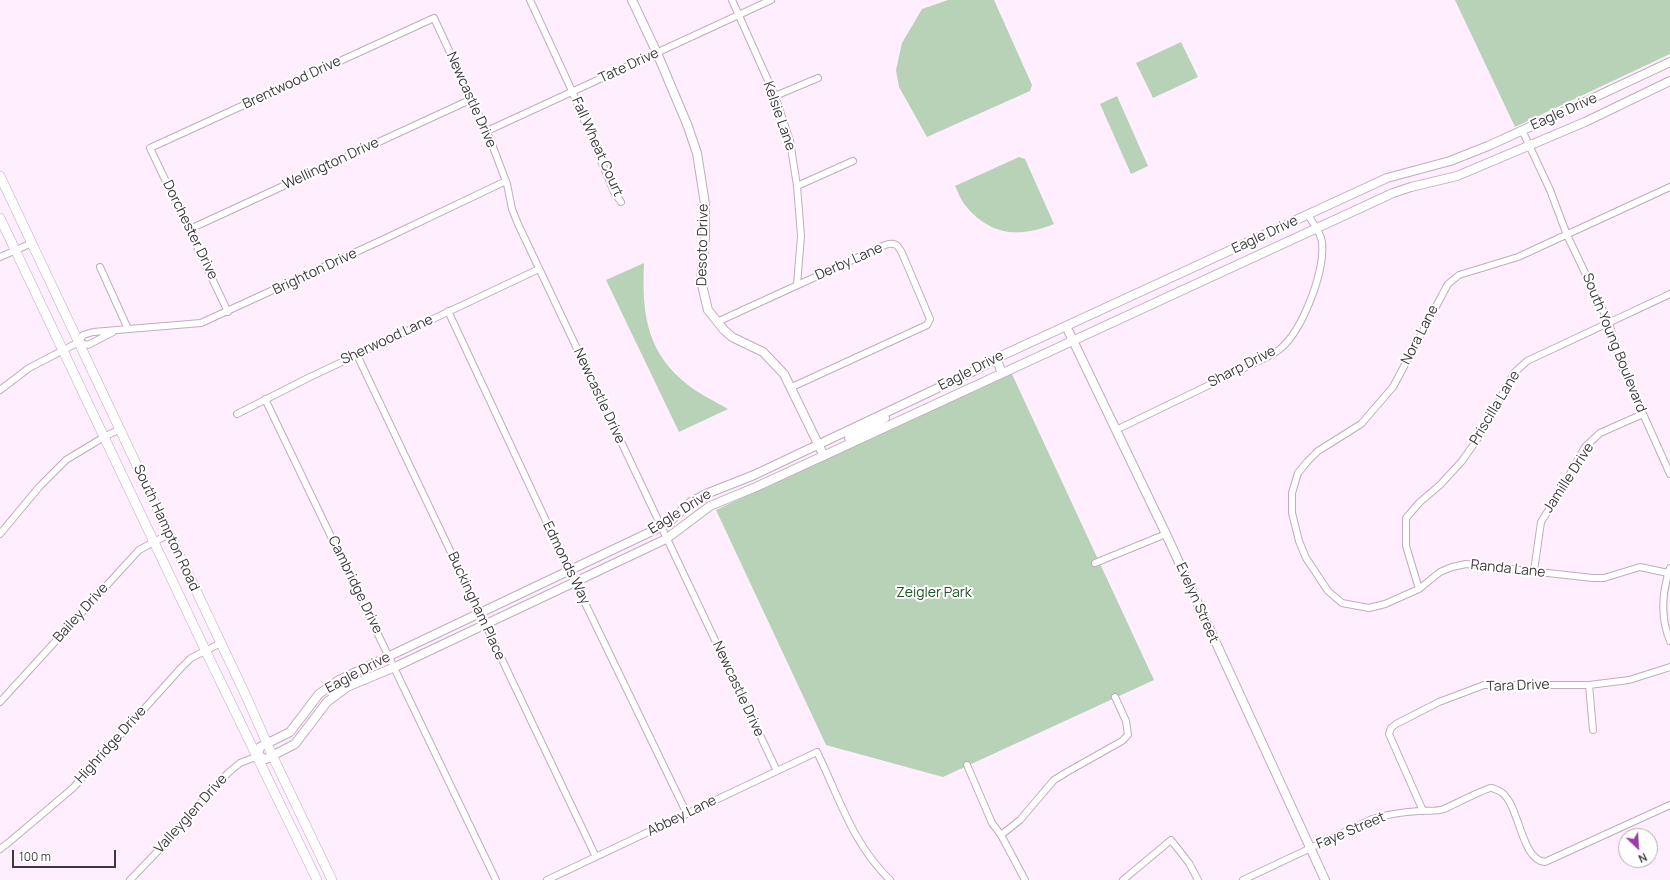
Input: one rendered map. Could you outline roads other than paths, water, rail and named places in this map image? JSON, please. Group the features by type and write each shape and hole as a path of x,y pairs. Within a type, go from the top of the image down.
{"main road":[{"name":"South Hampton Road","path":"0,176 332,880"},
{"name":"South Hampton Road","path":"0,218 154,543 317,880"}],"street":[{"name":"Fall Wheat Court","path":"530,0 572,92 614,192 621,202"},
{"name":"Desoto Drive","path":"632,0 657,53 687,124 697,153 705,204 705,237 701,281 708,310 724,330 732,337 763,352 784,374 792,387 824,456"},
{"name":"Kelsie Lane","path":"732,0 775,96 790,141 797,186 801,236 797,285"},
{"name":"Tate Drive","path":"487,131 771,0"},
{"name":"Newcastle Drive","path":"434,18 487,131 506,181 512,209 539,269 777,771"},
{"name":"Brentwood Drive","path":"150,148 434,18"},
{"name":"Eagle Drive","path":"258,756 260,747 290,732 314,700 328,687 389,656 667,524 691,502 706,494 754,475 978,369 996,358 1182,274 1387,178 1450,161 1522,130 1670,62"},
{"path":"775,96 818,78"},
{"name":"Eagle Drive","path":"273,757 294,744 327,702 347,687 395,667 666,539 710,506 824,456 1072,340 1393,193 1457,176 1529,146 1670,82"},
{"name":"Wellington Drive","path":"190,229 472,99"},
{"name":"South Young Boulevard","path":"1522,130 1550,190 1567,235 1609,323 1622,366 1670,474"},
{"name":"Dorchester Drive","path":"150,148 190,229 228,312"},
{"path":"797,186 854,160"},
{"name":"Brighton Drive","path":"115,331 88,345 79,342 83,335 93,332 201,323 228,312 506,181"},
{"name":"Nora Lane","path":"1319,579 1306,558 1299,541 1292,514 1292,493 1298,473 1318,451 1361,424 1393,386 1448,284 1459,275 1518,257 1670,187"},
{"name":"Sharp Drive","path":"1116,430 1267,357 1280,349 1298,326 1315,287 1320,264 1322,241 1308,215"},
{"path":"0,257 32,243"},
{"name":"Derby Lane","path":"717,322 892,243 897,244 930,319 927,325 919,330 792,387"},
{"path":"100,267 128,329"},
{"name":"Sherwood Lane","path":"238,414 265,399 539,269"},
{"path":"1182,274 1188,287"},
{"name":"Priscilla Lane","path":"1419,589 1406,546 1406,518 1420,502 1440,485 1462,461 1483,431 1514,373 1527,361 1670,294"},
{"name":"Edmonds Way","path":"448,311 569,570 687,814"},
{"name":"Evelyn Street","path":"1066,326 1166,534 1325,880"},
{"path":"0,390 29,368 79,342"},
{"name":"Buckingham Place","path":"357,355 484,625 596,857"},
{"path":"996,358 1002,373"},
{"name":"Cambridge Drive","path":"265,399 496,880"},
{"path":"852,443 850,436 873,425 909,402"},
{"name":"Jamille Drive","path":"1534,571 1541,522 1586,447 1600,433 1643,414"},
{"path":"0,534 40,486 66,460 120,429"},
{"path":"706,494 710,506"},
{"name":"Bailey Drive","path":"0,702 139,550 169,534"},
{"path":"1095,563 1166,534"},
{"name":"Randa Lane","path":"1319,579 1328,591 1342,603 1368,608 1385,604 1419,589 1440,572 1452,567 1466,564 1593,578 1604,578 1640,567 1669,570"},
{"path":"1669,570 1664,589 1663,610 1670,641"},
{"name":"Highridge Drive","path":"0,849 73,788 180,668 191,658 221,643"},
{"name":"Tara Drive","path":"1423,811 1389,734 1391,728 1396,724 1439,702 1484,685 1589,685 1629,680 1670,667"},
{"path":"1589,685 1593,730"},
{"path":"1001,835 1020,820 1054,780 1122,741 1128,735 1126,721 1115,697"},
{"name":"Abbey Lane","path":"547,880 817,752 848,822 863,847 890,880"},
{"path":"258,756 266,759 273,757"},
{"name":"Valleyglen Drive","path":"130,880 228,773 240,763 258,756"},
{"path":"966,765 992,823 1001,835 1025,880"},
{"name":"Faye Street","path":"1243,880 1372,819 1389,814 1443,810 1490,788 1499,790 1504,794 1511,805 1524,839 1534,858 1539,862 1545,862 1670,805"},
{"path":"1123,880 1171,840 1189,863 1198,880"}],"park label":[{"name":"Zeigler Park","path":"934,593"}]}
